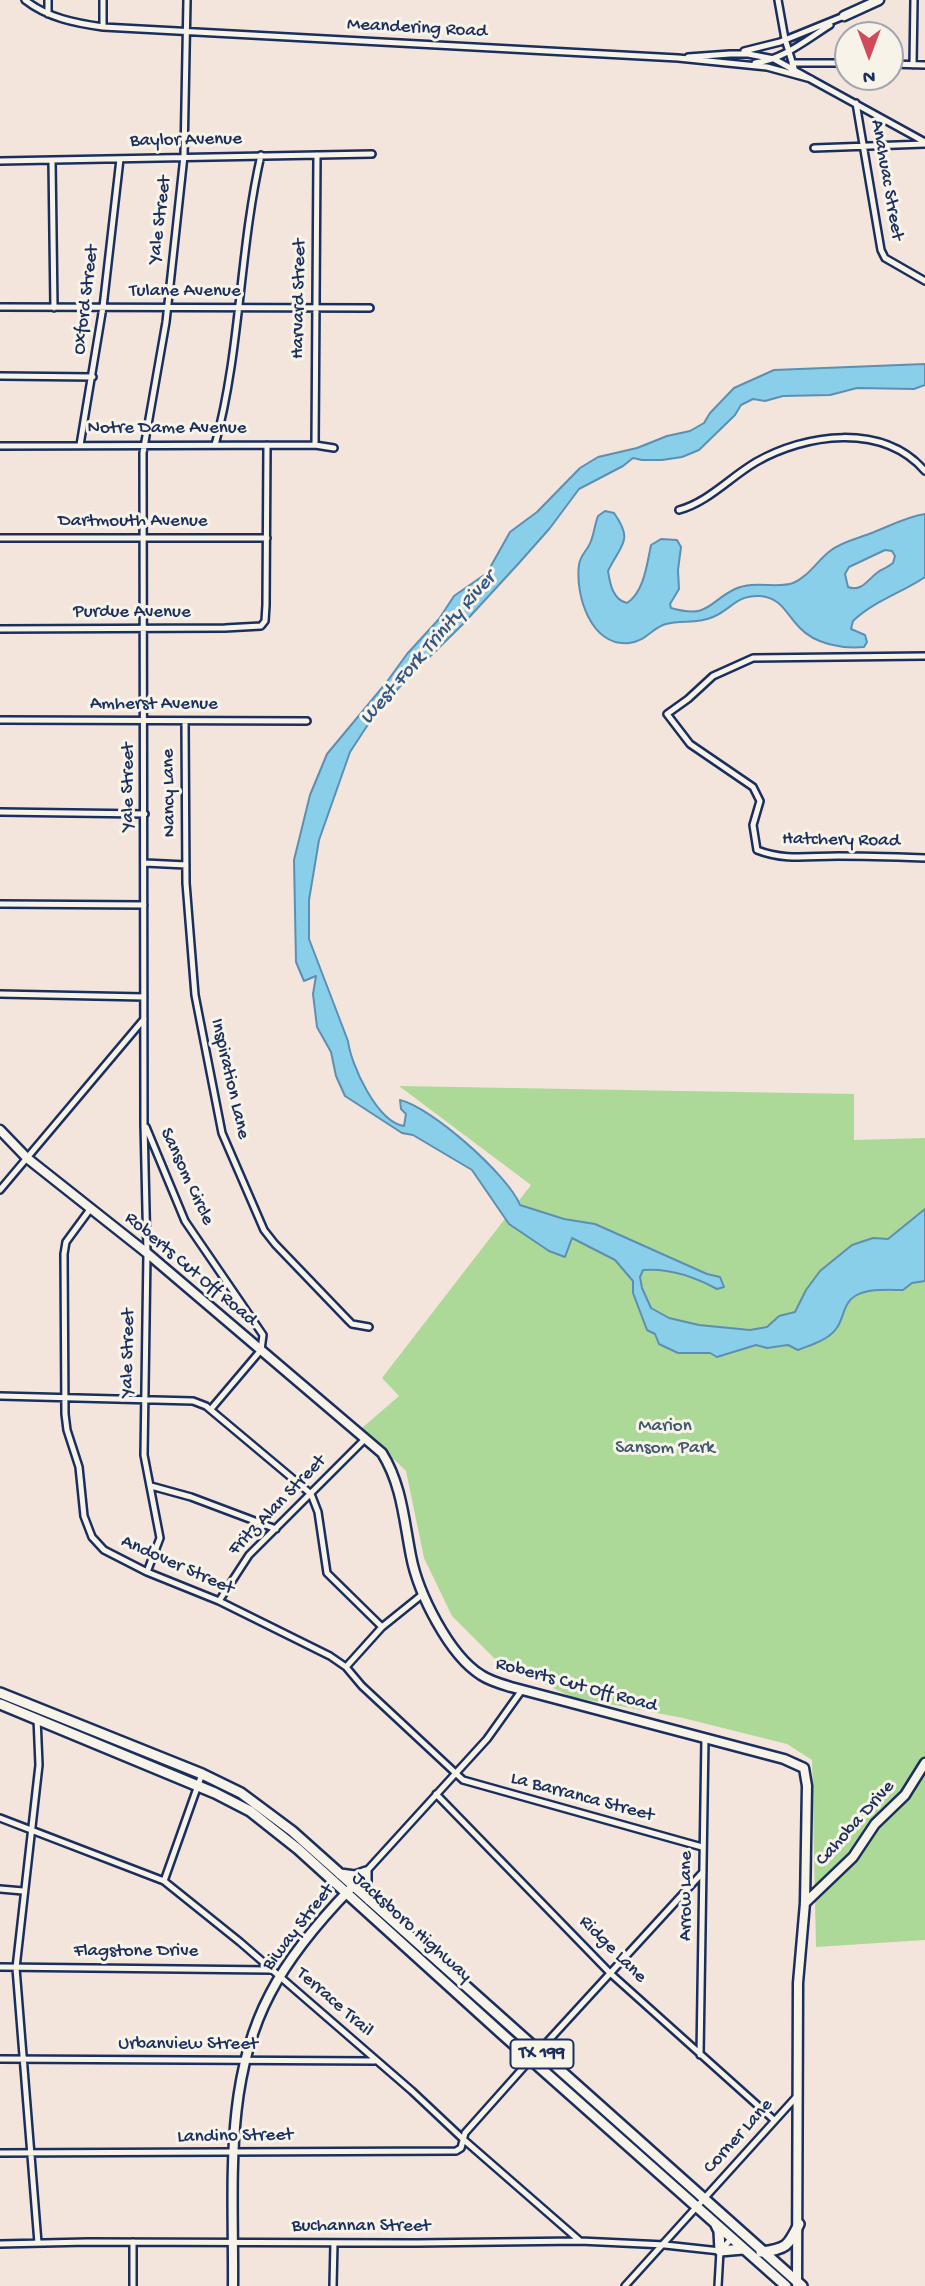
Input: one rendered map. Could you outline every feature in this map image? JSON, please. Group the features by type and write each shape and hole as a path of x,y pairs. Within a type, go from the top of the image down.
{"main road":[{"name":"Jacksboro Highway","path":"0,1693 107,1742 196,1789 250,1811 337,1878"},
{"name":"Jacksboro Highway","path":"0,1704 202,1774 254,1802 292,1831 337,1878 346,1893 539,2051 747,2248"},
{"path":"346,1893 337,1878 355,1877 366,1872 370,1901"},
{"name":"Jacksboro Highway","path":"346,1893 370,1901 531,2059 701,2203 715,2223 735,2234"},
{"path":"715,2223 719,2231 720,2251 747,2248"},
{"path":"761,2252 787,2246 799,2224"},
{"name":"TX 199","path":"747,2248 761,2252 798,2285"},
{"name":"TX 199","path":"747,2248 786,2286"}],"street":[{"name":"Meandering Road","path":"25,0 48,14 79,24 103,27 678,58 767,67 811,79"},
{"path":"48,0 48,14"},
{"path":"103,0 103,27"},
{"name":"Yale Street","path":"147,1572 160,1538 144,1455 147,1253 144,1124 144,445 158,376 184,156 187,0"},
{"path":"778,0 793,66 834,64"},
{"path":"678,58 755,49 785,40 879,0"},
{"path":"913,65 914,0"},
{"path":"744,64 774,59 789,52 844,16"},
{"name":"Meandering Road","path":"730,54 748,54 793,66 811,79 925,143"},
{"path":"904,65 925,65"},
{"name":"Anahuac Street","path":"856,103 881,250 885,258 925,281"},
{"path":"814,148 925,143"},
{"name":"Baylor Avenue","path":"0,162 372,154"},
{"path":"215,445 229,384 261,155"},
{"name":"Harvard Street","path":"315,445 317,155"},
{"name":"Oxford Street","path":"80,445 103,307 120,159"},
{"path":"52,160 54,308"},
{"name":"Tulane Avenue","path":"0,307 370,308"},
{"path":"0,376 93,377"},
{"path":"679,510 708,498 755,462 789,447 815,440 845,438 881,443 909,456 925,471"},
{"path":"267,445 267,538"},
{"name":"Notre Dame Avenue","path":"0,446 315,445 334,448"},
{"name":"Dartmouth Avenue","path":"0,538 267,538"},
{"name":"Purdue Avenue","path":"0,629 257,627 263,623 266,605 267,538"},
{"name":"Hatchery Road","path":"925,656 753,658 713,676 667,714 691,744 753,787 760,800 753,825 757,850 775,857 801,859 835,856 925,858"},
{"name":"Amherst Avenue","path":"0,720 307,721"},
{"name":"Nancy Lane","path":"185,722 186,864"},
{"path":"0,812 145,814"},
{"path":"145,863 186,864"},
{"name":"Inspiration Lane","path":"186,864 195,995 222,1133 264,1230 352,1324 369,1327"},
{"path":"0,904 144,905"},
{"path":"0,994 144,997"},
{"path":"0,1190 144,1019"},
{"name":"Sansom Circle","path":"144,1124 185,1221 263,1335 261,1350"},
{"name":"Roberts Cut Off Road","path":"0,1130 27,1158 147,1253 382,1453 396,1479 413,1566 423,1594 454,1648 483,1677 522,1690 784,1759 804,1768 807,1786 805,1903 799,1958 798,2285"},
{"name":"Andover Street","path":"92,1208 66,1242 64,1254 64,1399 67,1430 79,1467 81,1504 97,1544 147,1572 219,1601 306,1643 346,1667 362,1686 454,1774"},
{"path":"212,1411 261,1350"},
{"path":"0,1396 193,1401 212,1411 311,1494 318,1511 327,1573 382,1628"},
{"name":"Fritz Alan Street","path":"219,1601 239,1568 366,1438"},
{"path":"151,1486 191,1497 276,1529"},
{"path":"346,1667 382,1628 423,1594"},
{"name":"Biway Street","path":"233,2286 236,2108 245,2060 263,2008 280,1977 313,1931 495,1730 522,1690"},
{"path":"37,1708 38,1765 16,1968 38,2243"},
{"name":"Arrow Lane","path":"700,2055 705,1738"},
{"name":"Cahoba Drive","path":"805,1903 860,1848 875,1824 905,1795 925,1763"},
{"path":"164,1881 202,1774"},
{"name":"La Barranca Street","path":"454,1774 463,1780 509,1794 702,1847"},
{"name":"Ridge Lane","path":"436,1794 610,1973 774,2120"},
{"name":"Terrace Trail","path":"0,1818 164,1881 412,2091 580,2241"},
{"path":"463,2139 465,2133 531,2059 703,1871"},
{"path":"0,1889 23,1891"},
{"name":"Flagstone Drive","path":"0,1967 271,1970"},
{"name":"Urbanview Street","path":"0,2059 376,2061"},
{"name":"Corner Lane","path":"625,2286 665,2245 798,2095"},
{"name":"Landino Street","path":"0,2153 456,2151 461,2148 463,2139"},
{"path":"718,2286 720,2251 735,2234"},
{"name":"Buchannan Street","path":"0,2244 580,2241 720,2251"},
{"path":"133,2242 133,2286"},
{"path":"333,2286 334,2243"}],"green space":[{"name":"Marion Sansom Park","path":"399,1086 854,1094 854,1140 925,1138 925,1940 816,1947 812,1760 787,1744 683,1718 572,1697 498,1662 452,1616 424,1558 406,1471 362,1428 399,1396 382,1378 531,1185"}],"water":[{"name":"West Fork Trinity River","path":"925,364 925,385 914,389 857,388 830,395 783,396 765,401 753,399 741,405 735,415 699,450 682,457 662,460 633,458 579,489 519,563 463,624 402,684 369,723 350,752 319,840 309,900 309,939 348,1041 354,1064 375,1104 394,1122 404,1126 406,1114 401,1109 400,1100 430,1115 485,1160 513,1192 520,1205 564,1219 595,1224 707,1274 720,1277 724,1287 717,1289 672,1272 643,1270 640,1277 642,1288 651,1308 669,1318 699,1325 750,1330 767,1327 779,1316 795,1312 820,1271 852,1245 873,1238 888,1239 925,1209 925,1281 912,1283 903,1290 860,1293 848,1303 833,1333 798,1350 788,1345 767,1348 756,1345 717,1357 710,1353 678,1353 659,1344 655,1334 647,1330 633,1293 633,1281 615,1260 572,1238 565,1257 549,1251 509,1224 472,1170 413,1135 402,1133 345,1096 336,1076 331,1052 317,1027 313,994 316,976 304,981 296,962 294,860 310,795 327,754 407,654 439,619 454,596 487,573 510,532 537,512 580,468 598,457 690,431 704,423 734,388 774,370"},
{"path":"605,511 614,513 623,530 621,548 608,571 615,595 627,603 641,585 651,545 661,539 677,540 681,547 679,589 670,604 671,608 693,612 707,608 742,586 793,583 839,545 925,514 925,577 870,608 853,621 851,629 865,635 867,642 864,647 821,642 800,628 779,603 760,596 740,600 707,619 666,624 635,642 616,642 605,637 588,617 578,577 580,561 591,541 598,516","holes":["885,550 892,551 895,556 893,563 861,587 848,587 845,574 849,567"]}]}
